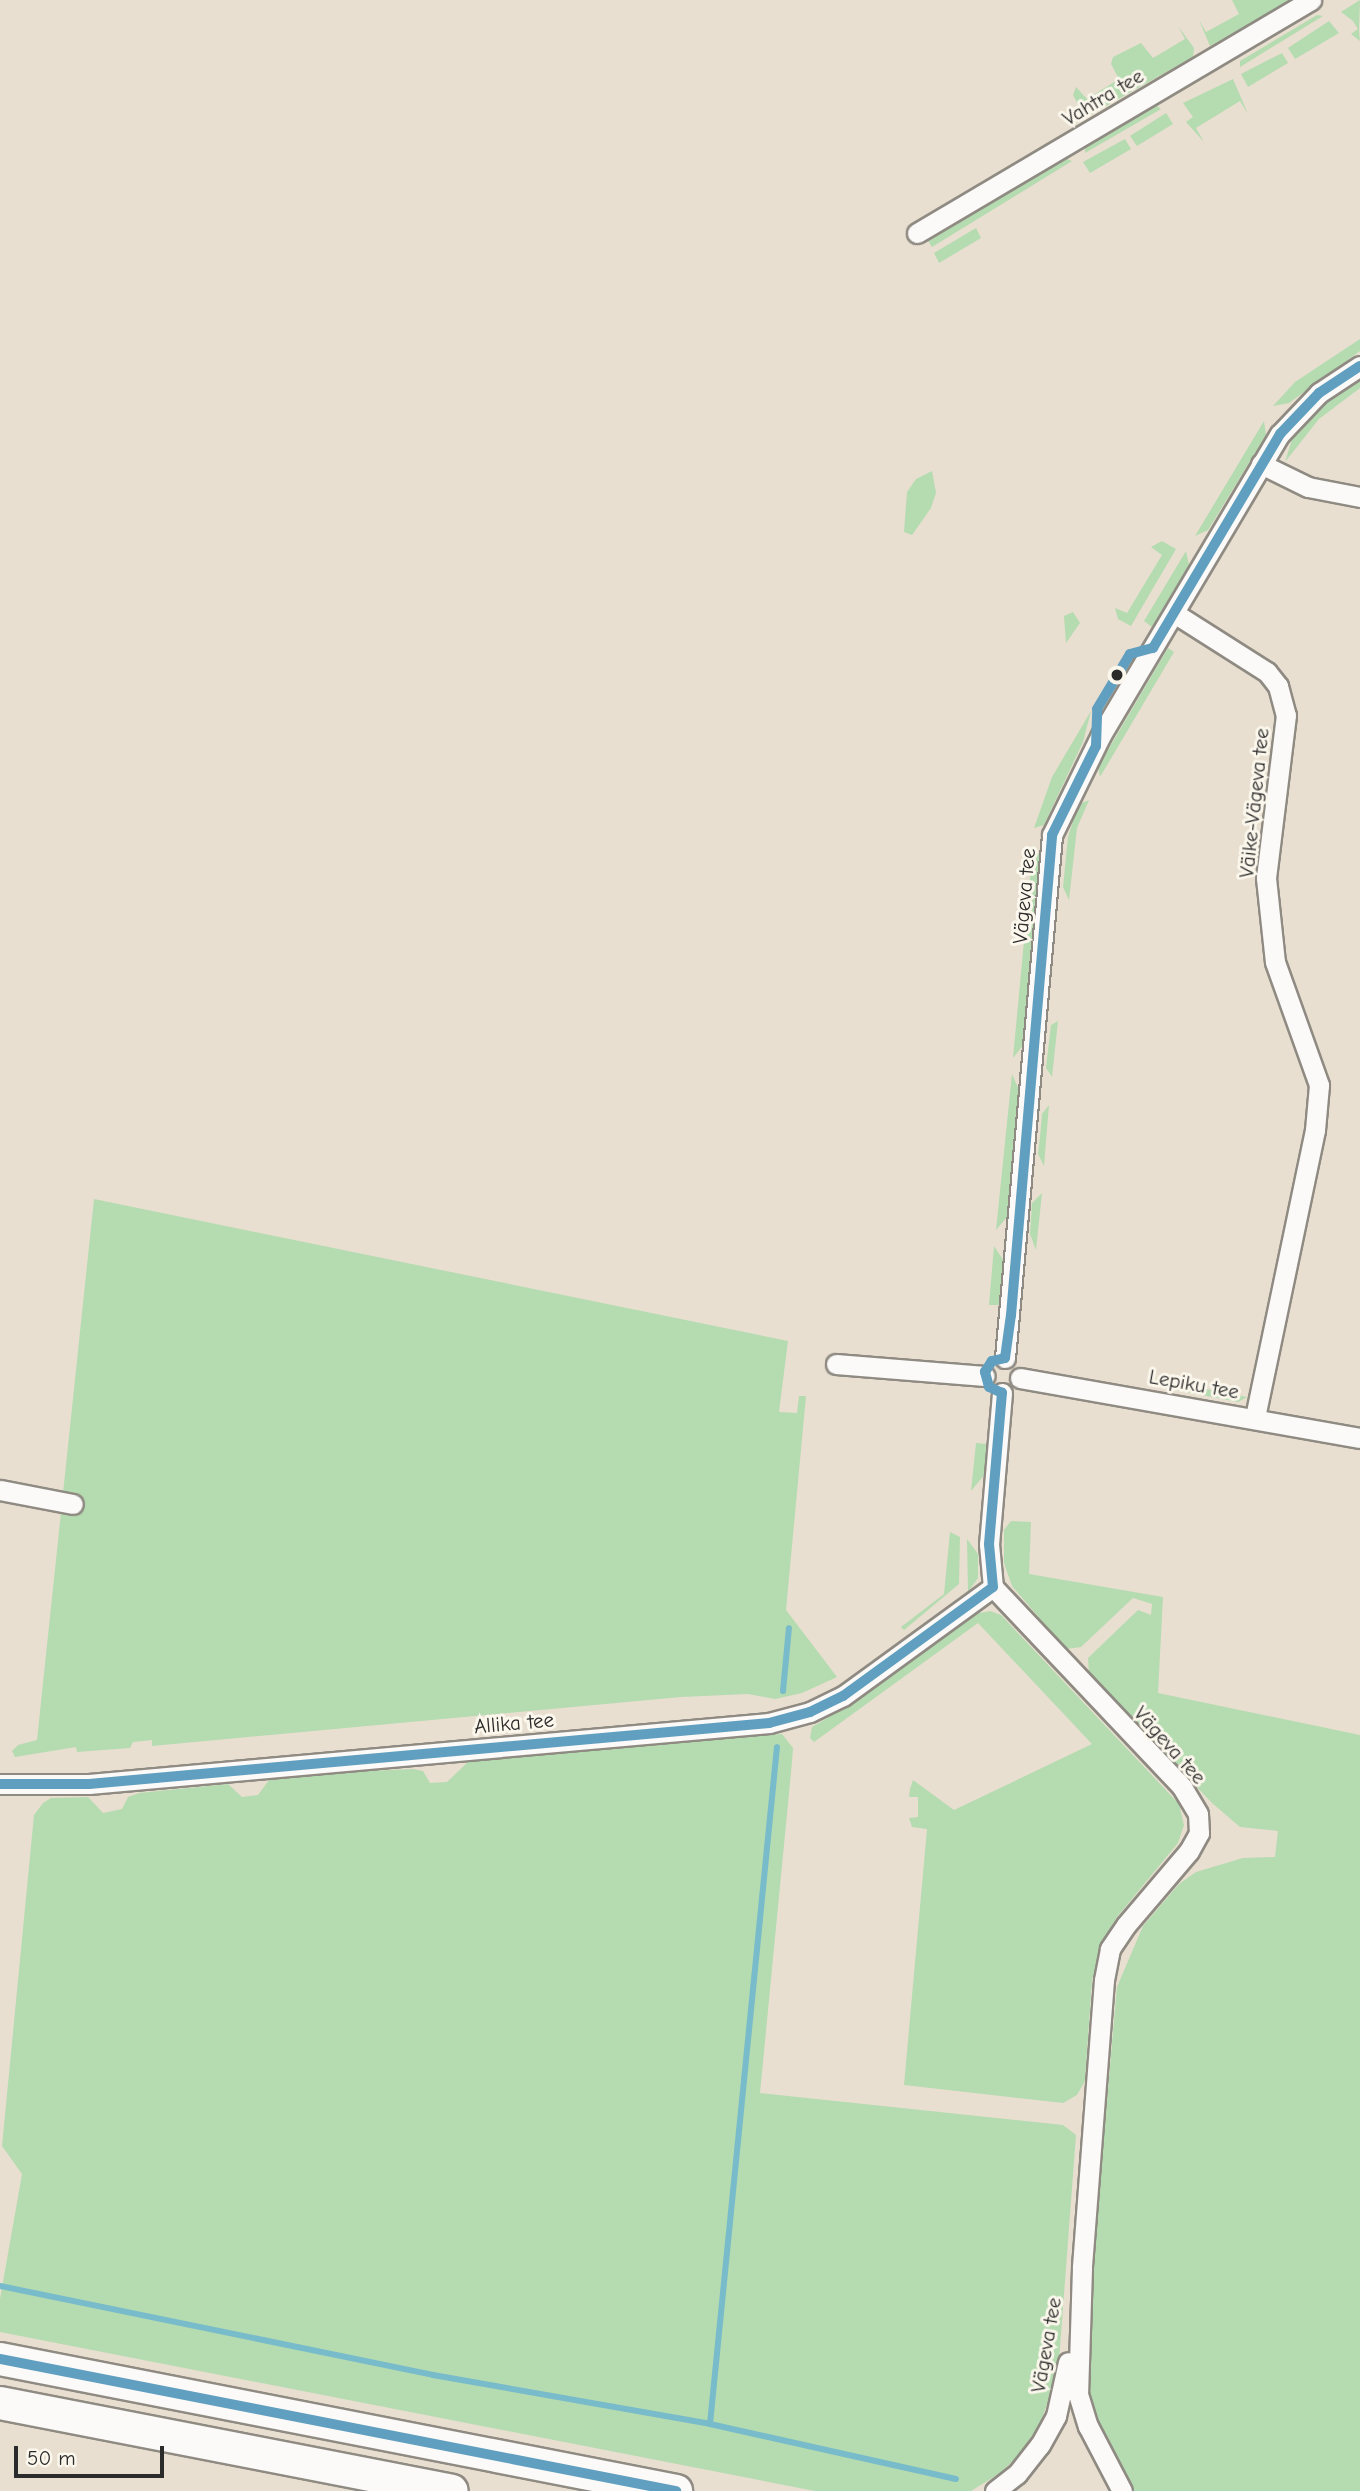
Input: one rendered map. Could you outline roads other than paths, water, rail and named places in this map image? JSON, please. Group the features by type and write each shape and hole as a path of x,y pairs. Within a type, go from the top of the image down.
{"highway":[{"path":"0,2359 676,2491"},
{"path":"0,2403 451,2491"}],"street":[{"name":"Vahtra tee","path":"917,233 1311,0"},
{"name":"Vägeva tee","path":"1005,1358 1052,835 1101,735 1261,464 1304,406 1360,366"},
{"path":"1261,464 1308,487 1360,497"},
{"name":"Väike-Vägeva tee","path":"1174,613 1267,672 1278,686 1286,715 1266,878 1275,962 1319,1086 1315,1130 1255,1418"},
{"path":"1005,1358 1017,1365 1020,1378 1016,1388 1002,1394 992,1390 985,1377 992,1362 1005,1358"},
{"path":"836,1364 985,1377"},
{"name":"Lepiku tee","path":"1020,1378 1360,1438"},
{"path":"993,1587 989,1544 1002,1394"},
{"path":"0,1490 73,1504"},
{"name":"Vägeva tee","path":"993,1587 1182,1787 1198,1814 1199,1832 1189,1852 1110,1949 1091,2117 1078,2394 1088,2426 1122,2491"},
{"name":"Allika tee","path":"0,1784 89,1784 769,1723 810,1712 843,1696 993,1587"},
{"name":"Vägeva tee","path":"995,2491 1017,2474 1056,2416 1065,2384 1082,2268"}],"waterway":[{"path":"783,1691 789,1628"},
{"path":"710,2424 777,1747"},
{"path":"0,2286 433,2375 710,2424 956,2479"}]}
